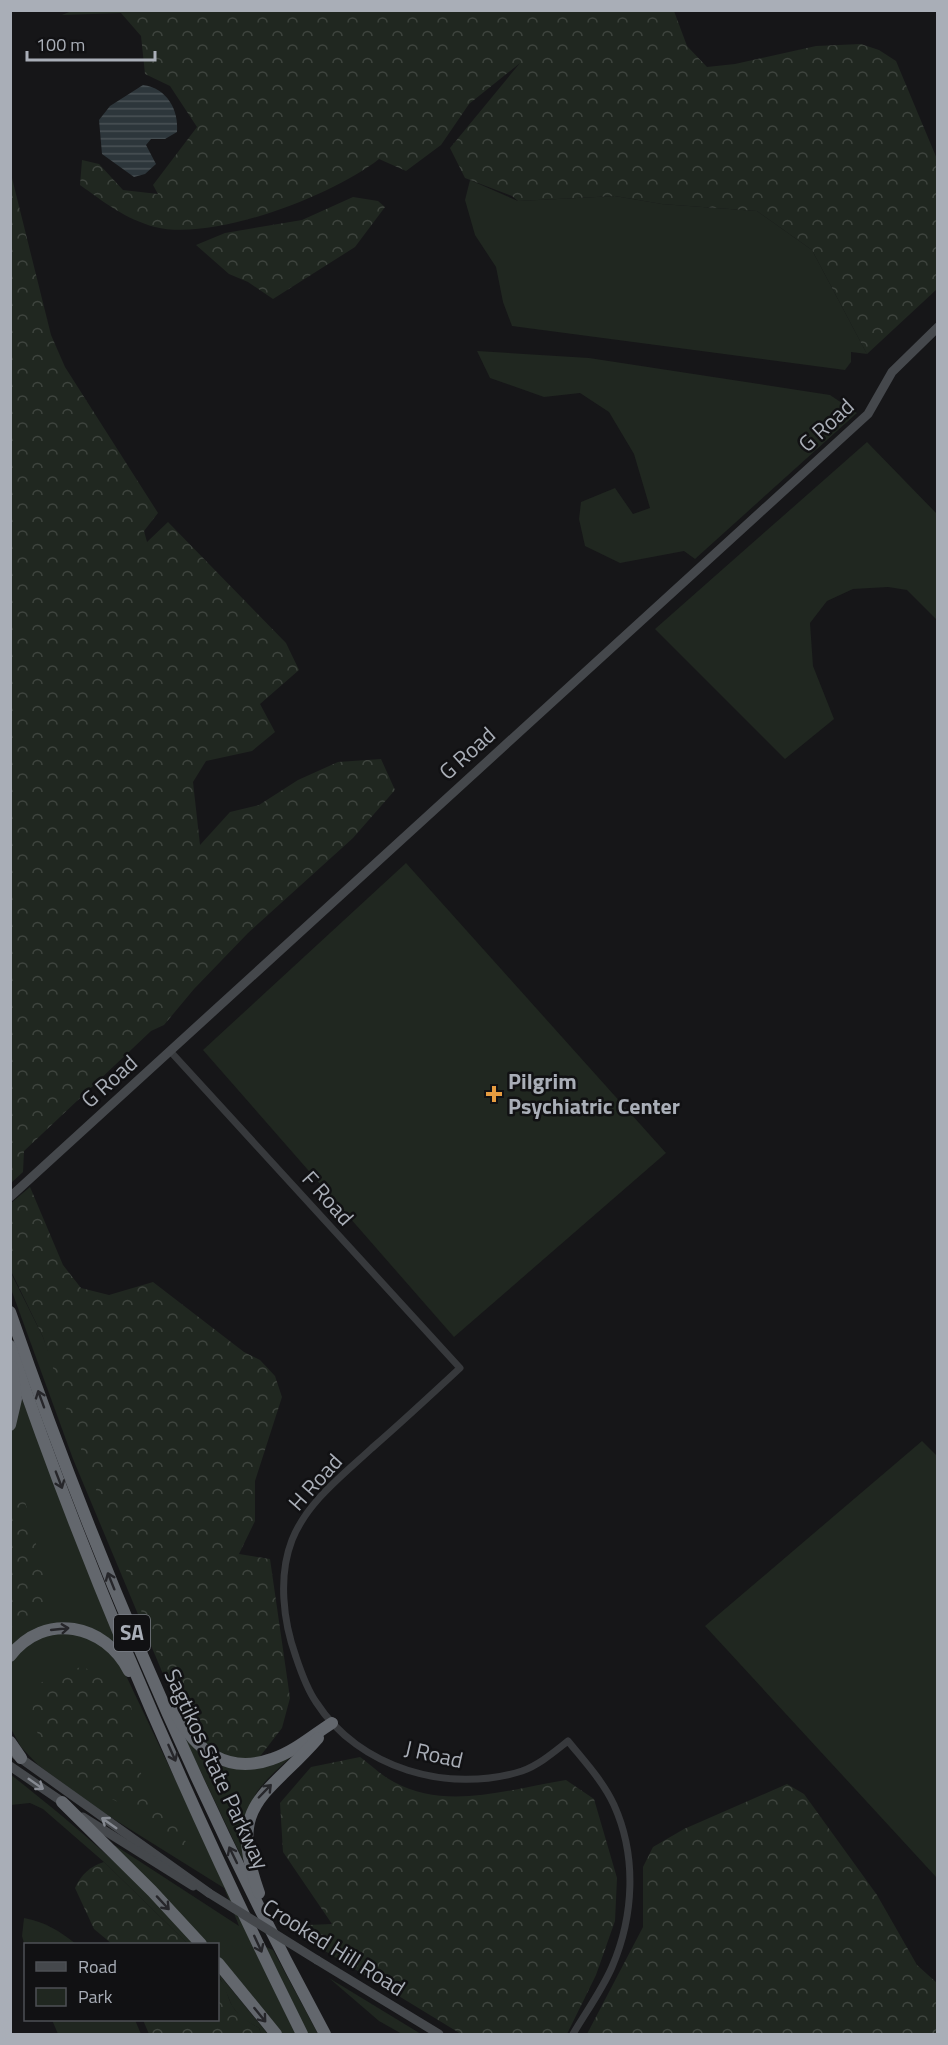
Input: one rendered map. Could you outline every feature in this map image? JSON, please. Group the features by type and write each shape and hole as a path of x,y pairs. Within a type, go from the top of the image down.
{"highway":[{"name":"Sagtikos State Parkway","path":"10,1312 65,1464 127,1620 208,1803 278,1945 326,2034"},
{"name":"Sagtikos State Parkway","path":"10,1346 85,1548 162,1730 302,2034"},
{"path":"10,1357 16,1399 10,1425"},
{"path":"127,1620 181,1724 200,1748 212,1756 243,1763 273,1759 332,1722"},
{"path":"10,1656 28,1640 47,1631 77,1629 94,1634 110,1644 121,1657 162,1730"},
{"path":"278,1945 250,1861 247,1844 252,1812 258,1798 332,1722"},
{"path":"10,1742 14,1758"},
{"path":"62,1802 152,1891 200,1943"},
{"path":"219,1964 276,2034"}],"street":[{"name":"G Road","path":"10,1197 868,414 892,372 938,327"},
{"name":"F Road","path":"170,1051 460,1368"},
{"name":"H Road","path":"332,1722 316,1703 286,1626 285,1583 291,1542 301,1522 332,1485 460,1368"},
{"name":"J Road","path":"332,1722 348,1738 390,1762 421,1774 459,1781 479,1780 524,1770 568,1741 592,1771 614,1804 625,1839 630,1870 629,1906 623,1940 611,1969 573,2034"},
{"name":"Crooked Hill Road","path":"14,1758 62,1802 174,1875 209,1893"},
{"name":"Crooked Hill Road","path":"14,1758 209,1893 439,2034"}],"green space":[{"path":"74,10 674,11 687,46 707,67 735,64 816,46 861,44 879,50 896,61 937,159 937,289 867,354 812,250 757,211 662,204 615,196 518,201 512,196 465,178 450,148 520,63 469,104 441,145 406,171 379,159 333,187 272,212 239,222 208,228 179,230 144,224 115,209 80,185 82,160 99,164 123,190 158,194 153,185 197,127 170,86 145,74 141,36 121,13 62,15"},
{"path":"11,174 51,335 65,367 158,513 144,531 147,542 168,522 286,643 299,670 260,704 275,732 252,751 206,761 193,782 200,845 230,812 259,805 298,780 338,762 381,759 395,790 353,838 248,933 194,989 164,1025 151,1031 24,1151 23,1172 11,1183"},
{"path":"470,180 518,201 615,196 662,204 757,211 812,250 867,354 851,352 851,362 845,370 512,326 503,302 496,267 475,235 465,200"},
{"path":"353,197 378,201 385,207 355,247 273,299 248,282 229,274 196,245 225,233 302,220"},
{"path":"477,351 589,358 830,395 857,413 695,559 684,551 620,563 585,546 579,519 581,502 615,488 633,514 650,508 634,454 609,412 580,393 544,397 490,378"},
{"path":"867,442 937,514 937,620 907,590 888,587 853,589 827,601 810,623 813,666 834,719 785,759 655,629"},
{"path":"406,863 666,1153 454,1337 203,1050"},
{"path":"30,1187 63,1265 81,1288 109,1295 153,1282 244,1352 260,1360 275,1376 282,1397 255,1481 255,1521 239,1554 270,1559 290,1698 282,1728 258,1759 241,1760 208,1749 178,1710 68,1414 43,1337 11,1271 10,1204"},
{"path":"10,1271 43,1337 178,1710 73,1459 11,1289"},
{"path":"22,1399 121,1647 119,1649 92,1630 65,1622 39,1628 11,1647 10,1430"},
{"path":"922,1441 938,1457 937,1878 705,1626"},
{"path":"10,1500 25,1501 47,1587 40,1608 11,1628"},
{"path":"76,1633 103,1645 122,1667 296,2034 281,2034 219,1958 219,1943 206,1943 111,1845 116,1846 239,1926 224,1888 96,1808 38,1765 21,1747 11,1729 10,1664 24,1647 49,1634"},
{"path":"83,1667 104,1677 131,1704 135,1753 146,1790 169,1812 199,1865 157,1838 148,1817 80,1783 43,1754 32,1712 36,1686 60,1671"},
{"path":"185,1739 216,1764 238,1769 302,1747 263,1784 255,1795 245,1821 243,1860"},
{"path":"360,1757 394,1782 414,1791 435,1795 479,1795 566,1780 594,1799 617,1878 615,1921 596,1975 567,2034 461,2034 284,1926 332,1924 283,1852 280,1803 311,1767"},
{"path":"10,1774 129,1876 193,1943 187,1943 104,1862 43,1809 30,1803 11,1805"},
{"path":"787,1784 804,1794 877,1895 917,1965 937,1983 937,2034 587,2034 643,1927 643,1867 653,1847 684,1829"},
{"path":"104,1862 187,1943 111,1943 94,1929 75,1888 86,1872"},
{"path":"24,1918 52,1928 75,1943 24,1943 22,1936"},
{"path":"266,1947 273,1950 318,2034 307,2034"},
{"path":"219,1974 268,2034 261,2034 259,2028 241,2018 232,2006"},
{"path":"219,1978 235,2011 259,2028 261,2034 149,2034 143,2021 219,2021"},
{"path":"329,1978 421,2034 402,2034 379,2021"},
{"path":"52,2021 135,2021 141,2034 58,2034"}],"shaded area":[{"path":"143,85 159,91 170,101 176,116 177,132 165,139 151,139 146,145 156,164 145,174 134,177 102,154 99,120 110,106"}],"place":[{"name":"Pilgrim Psychiatric Center","path":"494,1094"}]}
